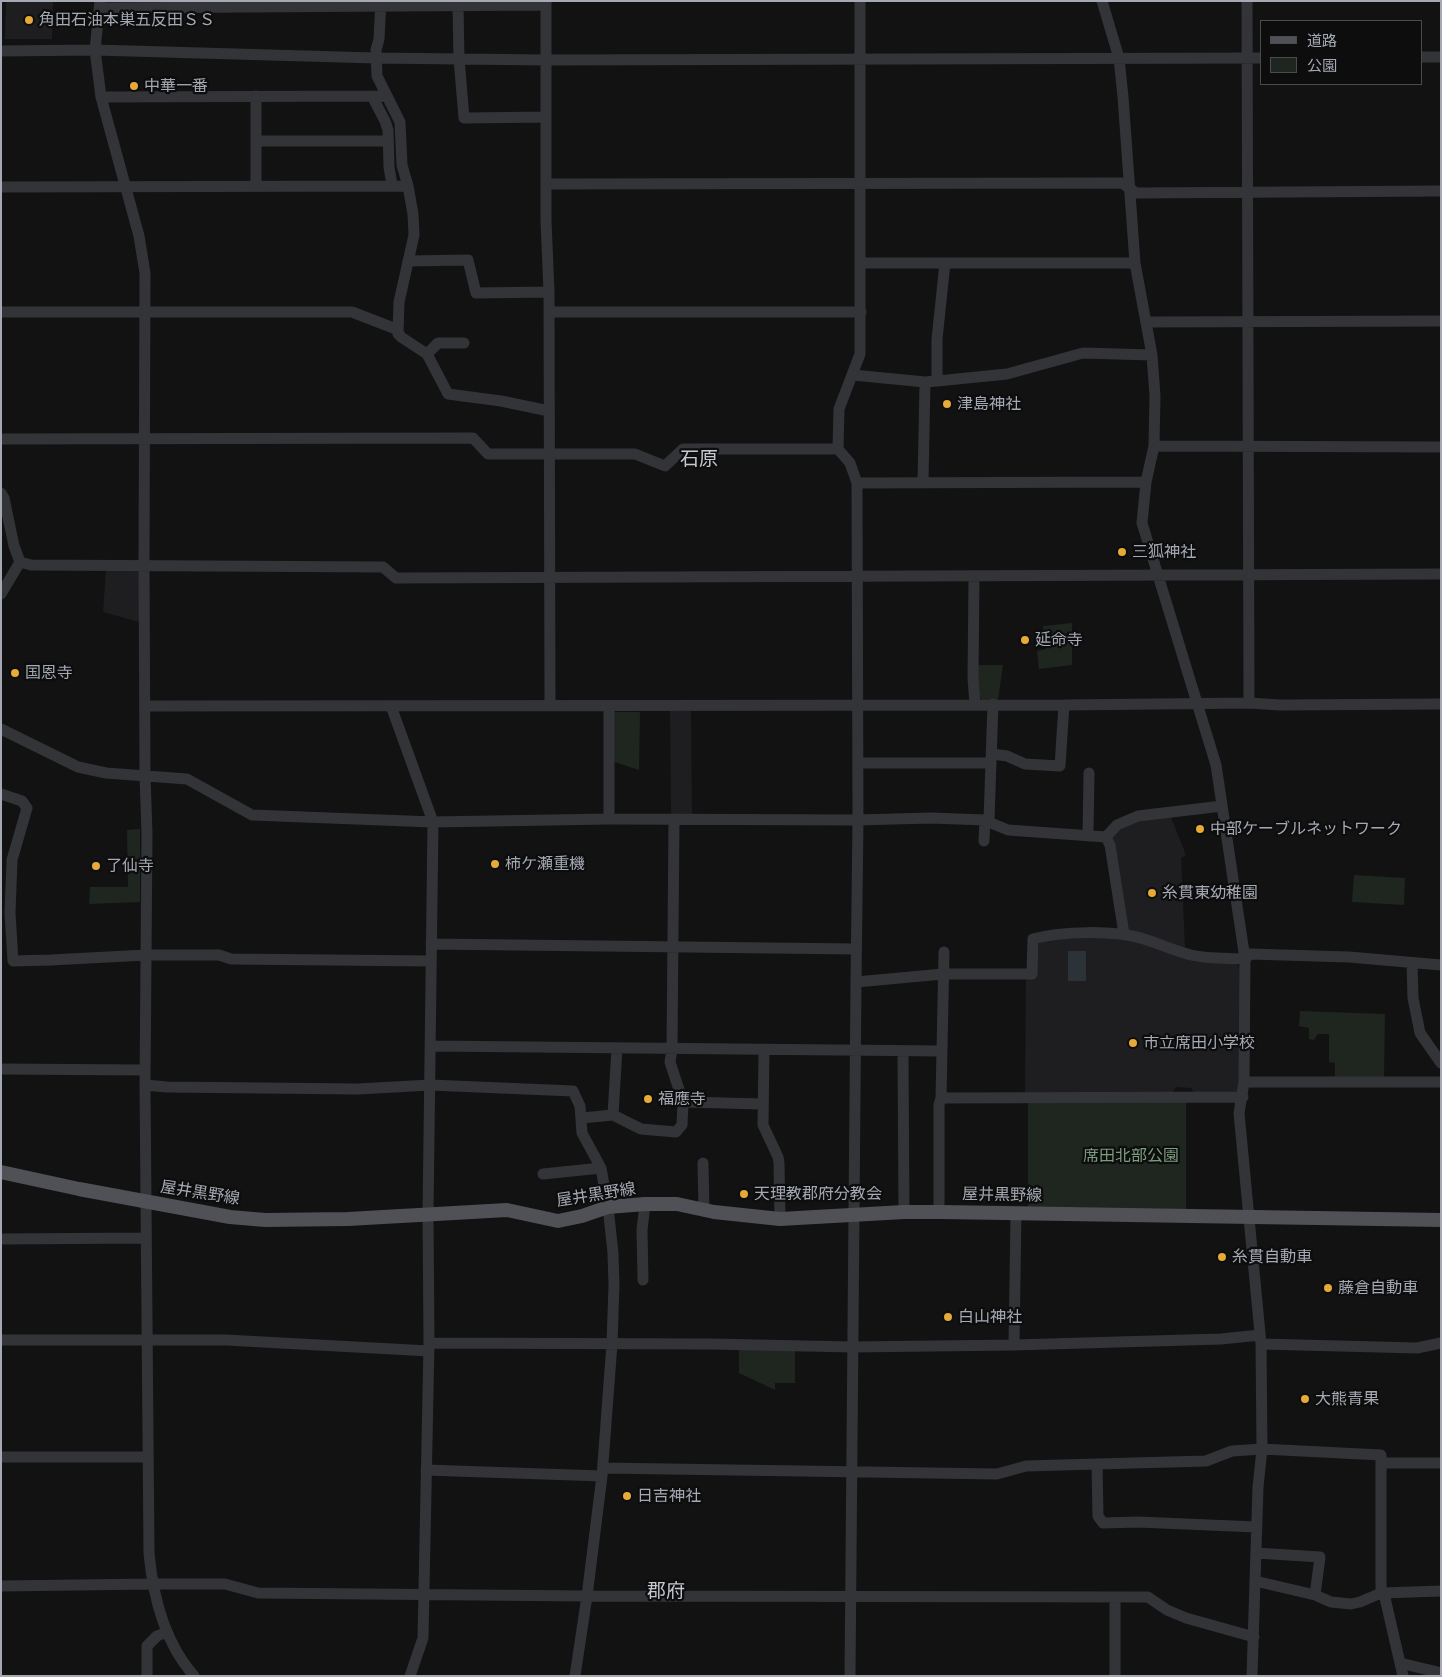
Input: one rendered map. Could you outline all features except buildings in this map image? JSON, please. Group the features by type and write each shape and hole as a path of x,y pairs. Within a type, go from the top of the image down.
{"main road":[{"name":"屋井黒野線","path":"1,1172 147,1202 230,1217 265,1220 348,1219 507,1210 558,1221 582,1216 608,1207 644,1204 677,1204 704,1211 780,1219 904,1212 941,1212 1441,1220"}],"street":[{"path":"850,1676 858,820 857,483 850,463 838,449 839,409 860,354 860,1"},
{"path":"1102,1 1118,58 1124,98 1135,263 1152,355 1155,396 1154,446 1146,482 1142,523 1216,765 1245,959 1244,1082 1239,1113 1260,1340 1262,1449 1256,1527 1252,1676"},
{"path":"1248,1 1250,703"},
{"path":"194,1676 167,1632 159,1612 152,1584 148,1553 145,1085 147,833 144,565 145,312 142,251 101,96 95,50 100,4 381,4 458,6 546,3 546,184 549,292 551,577 550,705"},
{"path":"381,4 381,27 376,50 377,76 400,122 402,165 413,214 414,235 399,302 398,334"},
{"path":"458,6 459,59 464,118 546,117"},
{"path":"1,52 95,50 376,58 546,60 1260,58"},
{"path":"1422,57 1441,57"},
{"path":"101,96 386,96"},
{"path":"256,96 256,186"},
{"path":"372,96 388,130 389,167 392,185"},
{"path":"256,141 388,141"},
{"path":"546,184 1122,183 1136,193 1441,191"},
{"path":"1,187 408,186"},
{"path":"408,261 468,260 476,293 549,292"},
{"path":"861,263 1135,263"},
{"path":"923,483 931,381 945,264"},
{"path":"1,312 352,312 396,330 401,337 427,354 448,394 501,401 549,411"},
{"path":"549,312 860,312"},
{"path":"1146,322 1441,321"},
{"path":"427,354 438,343 464,343"},
{"path":"853,375 931,381 1008,374 1083,353 1152,355"},
{"path":"1,439 473,438 488,454 635,454 665,466 683,448 838,449"},
{"path":"1154,446 1249,448 1441,447"},
{"path":"857,483 1146,482"},
{"path":"1,493 4,498 14,546 20,562"},
{"path":"20,562 31,565 383,567 396,578 1441,574"},
{"path":"1,594 20,562"},
{"path":"974,576 973,678 975,704"},
{"path":"984,842 992,759 993,704"},
{"path":"145,706 1441,704"},
{"path":"858,763 992,759 1007,756 1025,764 1060,766 1064,705"},
{"path":"390,706 433,822 428,1214 429,1347 423,1638 410,1676"},
{"path":"609,706 609,819"},
{"path":"1,729 78,767 106,773 187,779 252,815 433,822 609,819 858,820 931,818 987,820 1008,830 1106,837 1118,825 1138,816 1222,806"},
{"path":"1088,836 1089,773"},
{"path":"1,794 22,801 27,808 12,860 6,913 13,961 146,955 219,955 230,959 431,961"},
{"path":"582,1118 613,1115 641,1129 676,1132 682,1125 683,1102 670,1062 672,1049 674,820"},
{"path":"1106,837 1110,845 1124,934"},
{"path":"856,982 943,974 1032,974 1033,939 1048,935 1104,933 1124,934 1142,938 1192,956 1245,959 1250,954 1348,957 1441,965"},
{"path":"431,944 856,949"},
{"path":"941,1212 939,1208 939,1105 941,1098 944,952"},
{"path":"1412,963 1413,998 1420,1033 1441,1063"},
{"path":"430,1046 942,1051"},
{"path":"613,1115 617,1048"},
{"path":"764,1050 763,1125 778,1157 780,1219"},
{"path":"903,1051 904,1212"},
{"path":"1,1069 145,1070"},
{"path":"1244,1082 1441,1082"},
{"path":"145,1085 167,1087 358,1089 430,1086 573,1091 580,1106 582,1133 601,1168 613,1253 612,1344 603,1472 575,1676"},
{"path":"941,1098 1243,1097"},
{"path":"683,1102 762,1104"},
{"path":"703,1163 704,1211"},
{"path":"543,1174 568,1177 601,1168"},
{"path":"643,1280 642,1230 644,1204"},
{"path":"1014,1345 1016,1213"},
{"path":"1,1239 146,1238"},
{"path":"1,1340 226,1340 429,1347 612,1344 852,1347 1014,1345 1221,1338 1417,1348 1441,1343"},
{"path":"426,1470 997,1474 1026,1466 1206,1461 1232,1452 1262,1449 1381,1455 1381,1593 1386,1598 1403,1676"},
{"path":"1,1457 148,1456"},
{"path":"1381,1463 1441,1463"},
{"path":"1098,1464 1098,1516 1103,1523 1138,1522 1256,1527"},
{"path":"1256,1553 1320,1557 1315,1595"},
{"path":"1255,1581 1315,1595 1331,1602 1351,1604 1381,1593 1441,1591"},
{"path":"1,1586 224,1584 258,1593 587,1596 1148,1597 1167,1610 1186,1618 1254,1638"},
{"path":"1115,1597 1115,1676"},
{"path":"147,1676 147,1646 157,1636 167,1632"},
{"path":"1400,1663 1441,1672"}],"shaded area":[{"name":"角田石油本巣五反田ＳＳ","path":"6,1 53,1 52,39 5,39"},
{"path":"106,570 141,570 139,622 103,612"},
{"path":"670,711 691,711 692,814 671,814"},
{"name":"糸貫東幼稚園","path":"1171,817 1186,855 1181,858 1185,948 1131,933 1126,929 1113,838 1115,832 1143,819"},
{"name":"市立席田小学校","path":"1096,936 1142,942 1235,962 1240,968 1240,1072 1238,1093 1195,1094 1191,1088 1176,1087 1172,1093 1025,1095 1026,977 1041,939"},
{"path":"1068,951 1086,951 1086,981 1068,981"}],"green space":[{"path":"1072,623 1072,665 1039,669 1037,651 1046,649 1043,626"},
{"path":"978,665 1003,665 998,700 982,700 978,695"},
{"path":"612,712 640,712 639,770 612,761"},
{"path":"140,829 140,902 89,904 90,887 128,887 127,830"},
{"path":"1354,875 1405,878 1404,905 1352,902"},
{"path":"1300,1011 1385,1014 1384,1078 1335,1077 1335,1063 1329,1062 1329,1034 1318,1034 1314,1040 1309,1039 1309,1028 1299,1026"},
{"name":"席田北部公園","path":"1028,1102 1186,1102 1186,1212 1028,1210"},
{"path":"739,1347 795,1350 795,1383 775,1383 775,1390 739,1373"}],"place":[{"name":"角田石油本巣五反田ＳＳ","path":"29,20"},
{"name":"中華一番","path":"134,86"},
{"name":"津島神社","path":"947,404"},
{"name":"三狐神社","path":"1122,552"},
{"name":"延命寺","path":"1025,640"},
{"name":"国恩寺","path":"15,673"},
{"name":"中部ケーブルネットワーク","path":"1200,829"},
{"name":"柿ケ瀬重機","path":"495,864"},
{"name":"了仙寺","path":"96,866"},
{"name":"糸貫東幼稚園","path":"1152,893"},
{"name":"市立席田小学校","path":"1133,1043"},
{"name":"福應寺","path":"648,1099"},
{"name":"天理教郡府分教会","path":"744,1194"},
{"name":"糸貫自動車","path":"1222,1257"},
{"name":"藤倉自動車","path":"1328,1288"},
{"name":"白山神社","path":"948,1317"},
{"name":"大熊青果","path":"1305,1399"},
{"name":"日吉神社","path":"627,1496"}],"district":[{"name":"石原","path":"699,459"},
{"name":"郡府","path":"666,1591"}]}
